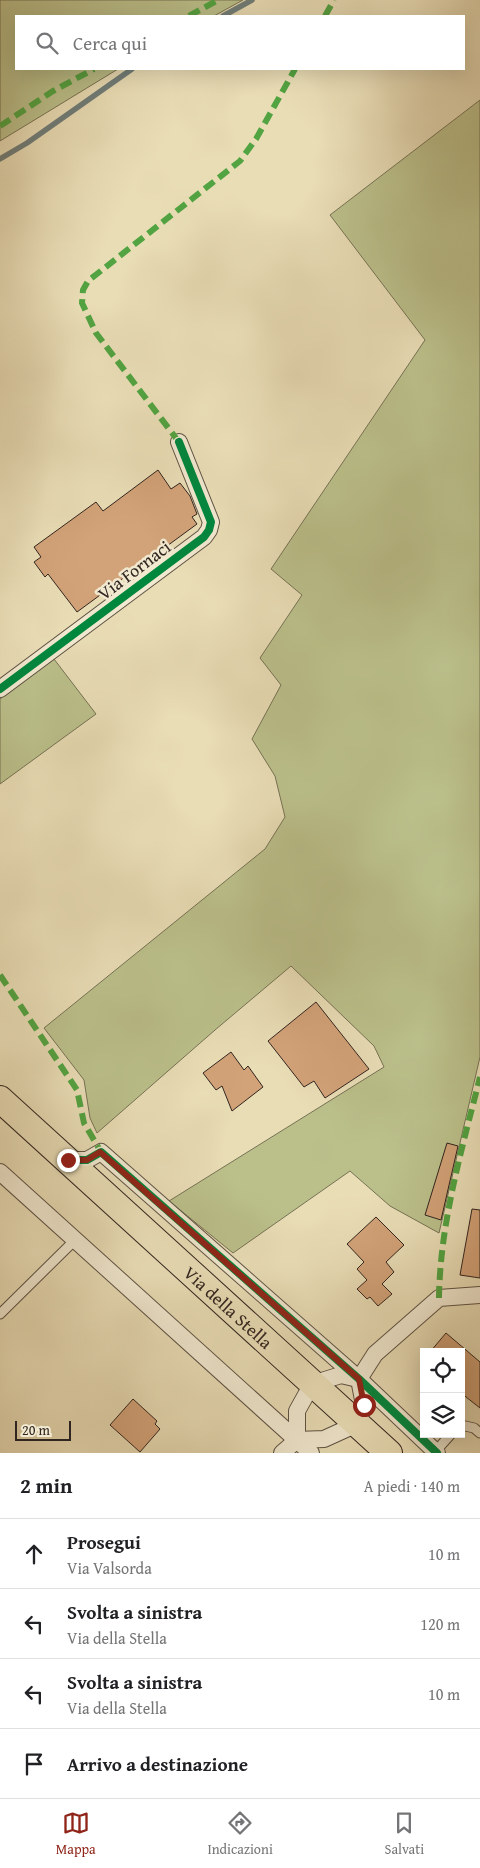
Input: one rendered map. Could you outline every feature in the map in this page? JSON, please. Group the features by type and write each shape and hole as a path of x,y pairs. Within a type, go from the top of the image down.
{"main road":[{"name":"Via della Stella","path":"0,1100 389,1453"}],"street":[{"name":"Via Fornaci","path":"0,689 204,537 209,530 211,522 179,442"},
{"name":"Via della Stella","path":"68,1160 87,1160 100,1152 359,1379 436,1452"},
{"path":"0,1172 311,1453"},
{"path":"282,1453 297,1440 324,1439 357,1424 364,1405 359,1379 375,1354 439,1298 480,1295"},
{"path":"297,1440 297,1411 312,1384 341,1375 359,1379"}],"lane":[{"path":"0,1314 75,1240"},
{"path":"465,1426 474,1428 480,1433"},
{"path":"436,1452 448,1438"}],"green space":[{"path":"0,0 243,0 216,15 15,15 15,70 116,70 0,141"},
{"path":"480,100 480,1057 439,1233 390,1206 350,1171 233,1253 169,1201 384,1067 374,1046 291,966 97,1133 90,1118 84,1080 44,1028 265,849 285,817 275,776 252,739 281,685 260,658 302,595 271,569 425,340 330,215"},
{"path":"54,659 96,714 0,784 0,699"}],"building":[{"path":"158,470 171,489 180,483 190,496 197,514 192,517 197,524 77,612 48,574 45,577 34,562 41,557 34,547 96,502 103,511"},
{"path":"316,1002 369,1069 325,1098 314,1081 304,1087 268,1041"},
{"path":"231,1052 244,1070 248,1066 263,1087 232,1111 222,1086 216,1090 203,1073"},
{"path":"447,1143 458,1146 441,1220 425,1215"},
{"path":"472,1209 480,1210 480,1278 460,1275"},
{"path":"376,1217 404,1245 386,1262 394,1272 382,1284 392,1294 378,1306 370,1297 367,1299 357,1289 367,1280 357,1269 364,1262 347,1244"},
{"path":"446,1333 464,1348 433,1348"},
{"path":"465,1349 480,1362 480,1408 465,1396"},
{"path":"133,1399 157,1421 155,1424 160,1429 140,1452 110,1425"}],"waterway":[{"path":"225,15 252,0"},
{"path":"0,159 27,143 131,70"}],"marked path":[{"path":"191,15 218,0"},
{"path":"326,15 334,0"},
{"path":"0,126 53,91 92,70"},
{"path":"179,442 96,333 82,303 83,290 88,281 240,161 256,139 294,70"},
{"path":"0,975 77,1090 84,1123 101,1152"},
{"path":"439,1298 443,1242 453,1186 480,1077"}],"cycle path":[{"path":"0,689 204,537 209,530 211,522 179,442"},
{"path":"68,1160 87,1160 101,1152 359,1379 437,1453"}],"route":[{"path":"68,1160 87,1160 100,1152 359,1379 364,1405"}]}
